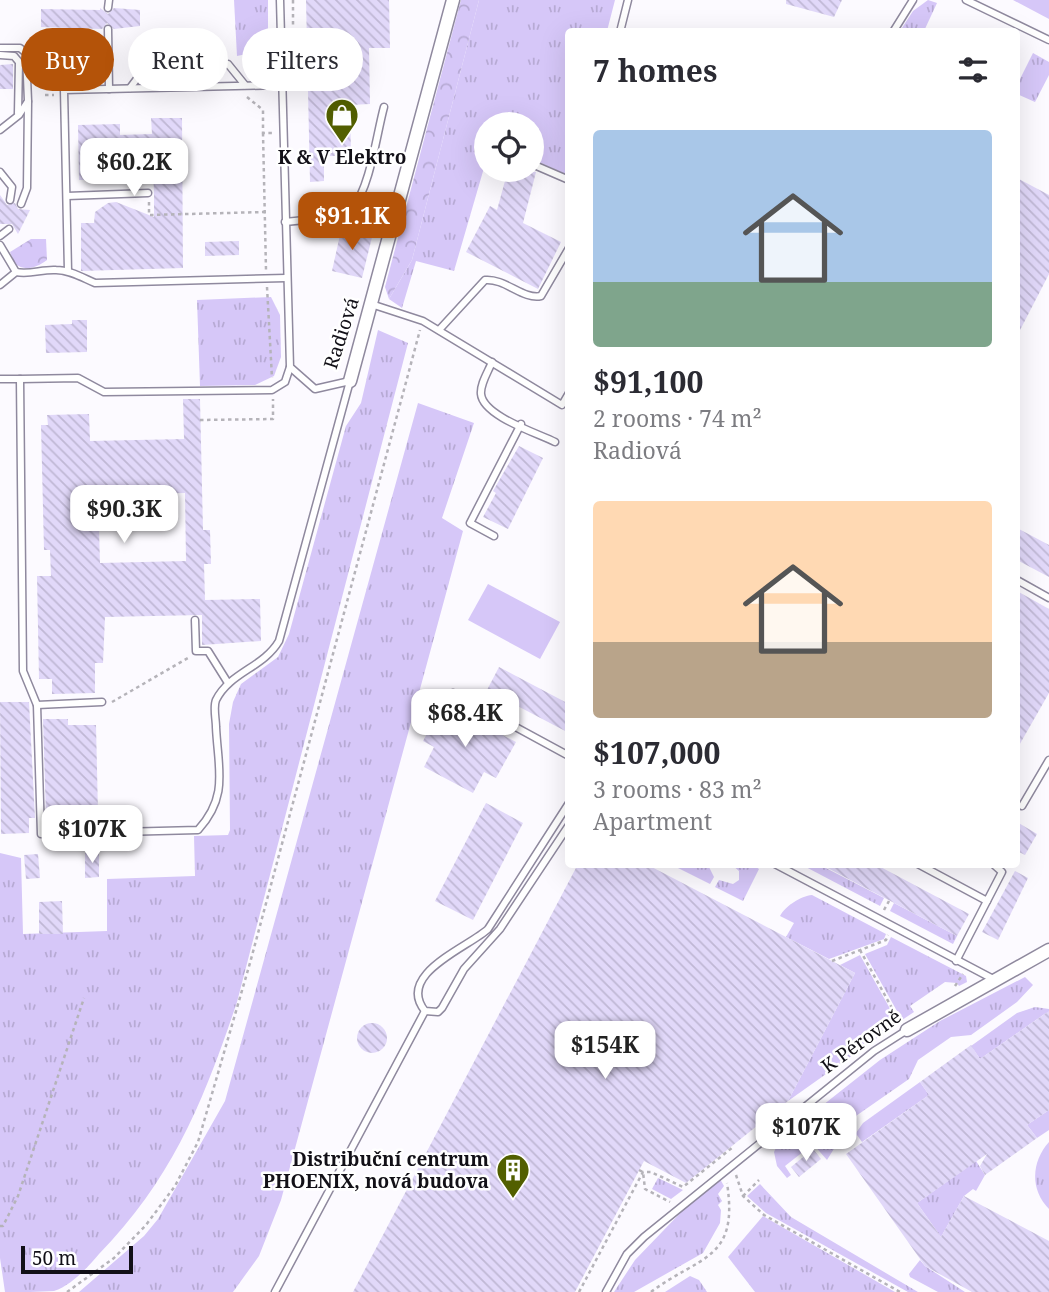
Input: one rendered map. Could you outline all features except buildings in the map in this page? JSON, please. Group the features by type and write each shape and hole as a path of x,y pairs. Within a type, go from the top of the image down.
{"street":[{"name":"Radiová","path":"350,381 453,0"},
{"name":"K Pérovně","path":"906,1031 1049,950"}],"lane":[{"path":"281,0 281,28"},
{"path":"621,28 628,0"},
{"path":"896,28 914,0"},
{"path":"966,0 1049,40"},
{"path":"0,48 20,48 26,53 29,98 27,188 21,205 21,197 0,172"},
{"path":"0,55 13,55 19,62 20,106 13,120"},
{"path":"228,64 242,81"},
{"path":"64,91 68,271"},
{"path":"0,380 78,378 104,391 272,390 285,382 290,367 282,91"},
{"path":"0,130 21,113 29,98"},
{"path":"285,222 339,215 352,208 362,189 384,107"},
{"path":"544,169 565,178"},
{"path":"10,183 13,191 10,200"},
{"path":"66,196 148,193"},
{"path":"352,208 394,219"},
{"path":"0,236 9,229"},
{"path":"0,245 16,272 27,274 68,271 95,283 286,278"},
{"path":"439,330 485,280 493,279 533,296 541,296 565,255"},
{"path":"0,285 16,272"},
{"path":"371,304 423,321 562,405 565,400"},
{"path":"492,362 481,391 483,401 510,423 521,424 555,442"},
{"name":"Radiová","path":"290,367 315,389 350,381"},
{"path":"20,379 23,671 37,705 41,834 198,830 213,813 220,792 215,702 228,683 270,657 279,641 350,381"},
{"path":"494,536 470,523 521,424"},
{"path":"1020,582 1049,598"},
{"path":"195,620 196,651 208,651 228,683"},
{"path":"453,693 565,754"},
{"path":"37,705 102,702"},
{"path":"1022,806 1049,760"},
{"path":"425,1011 418,997 419,987 431,968 438,960 471,943 488,929 565,809"},
{"path":"425,1011 438,1012 442,1008 464,969 500,929 565,831"},
{"path":"782,868 995,980"},
{"path":"926,868 988,901"},
{"path":"956,961 1002,872 998,868"},
{"path":"275,1292 425,1011"},
{"name":"K Pérovně","path":"606,1292 627,1254 644,1237 874,1051 906,1031"}],"path":[{"path":"200,420 273,418 266,279 263,133"},
{"path":"148,169 149,215 265,212"},
{"path":"67,1292 114,1258 146,1225 175,1186 198,1142 211,1107 423,321"},
{"path":"102,702 114,702 196,651"},
{"path":"884,910 889,901"},
{"path":"832,961 886,940 888,935"},
{"path":"860,950 906,1031"},
{"path":"0,1226 3,1226 18,1196 83,998"},
{"path":"641,1171 651,1172 683,1187 733,1147"},
{"path":"650,1292 706,1260 725,1237 731,1209 724,1170"},
{"path":"641,1171 645,1189 671,1203 676,1201"},
{"path":"579,1292 641,1171"},
{"path":"736,1174 743,1196 764,1215 900,1292"},
{"path":"743,1196 759,1180"}],"green space":[{"path":"234,0 268,0 268,28 242,28 242,55 237,56"},
{"path":"461,0 479,0 412,260 389,299 385,287"},
{"path":"479,0 615,0 608,28 565,28 565,174 544,164 544,112 474,112 474,182 480,182 454,271 416,261 402,308 389,299 412,260"},
{"path":"928,0 937,3 925,28 902,28 913,11"},
{"path":"1013,0 1049,0 1049,19"},
{"path":"1033,53 1049,62 1049,75 1035,102 1020,95 1020,79"},
{"path":"31,239 46,239 47,260 35,267 26,268 14,263 10,252"},
{"path":"271,297 280,315 281,357 274,376 255,385 200,386 197,300"},
{"path":"378,330 408,343 237,1002 212,1072 166,1167 125,1225 89,1265 73,1280 54,1291 5,1292 0,1258 0,853 21,858 23,934 107,931 107,879 195,876 194,836 228,835 229,724 233,702 241,684 278,657 289,634 346,426 361,403"},
{"path":"418,403 474,423 442,518 463,531 281,1200 259,1256 233,1292 79,1292 144,1236 158,1219 225,1101"},
{"path":"488,584 560,622 540,659 468,620"},
{"path":"678,868 710,868 714,877 710,884"},
{"path":"736,868 759,869 743,901 715,887 719,880 733,884 739,880 739,871"},
{"path":"808,868 826,868 884,898 880,906"},
{"path":"812,895 886,934 884,939 829,959 786,937 794,923 780,916 794,902"},
{"path":"894,903 957,936 953,944 890,911"},
{"path":"891,937 966,976 967,982 959,986 957,983 945,982 910,1006 914,1012 902,1020 865,954 887,945"},
{"path":"860,955 898,1023 788,1101 855,973 840,965"},
{"path":"1025,977 1033,985 1017,1002 971,1035 951,1037 918,1060 909,1079 853,1118 827,1160 813,1144 785,1166 791,1175 787,1178 777,1166 774,1152 780,1139 880,1060 940,1021"},
{"path":"1035,1007 1049,1009 1049,1017 1046,1013 980,1059 971,1046 1017,1013"},
{"path":"920,1082 929,1095 862,1142 857,1135 851,1140 863,1123"},
{"path":"1049,1110 1049,1130 1037,1138 1027,1125"},
{"path":"1049,1142 1049,1209 1038,1193 1035,1176 1039,1158"},
{"path":"976,1161 985,1175 976,1191 973,1189 964,1196 941,1237 917,1203"},
{"path":"658,1178 683,1190 671,1199 652,1189"},
{"path":"720,1179 724,1186 718,1194 722,1201 718,1205 721,1210 720,1223 703,1253 634,1292 614,1292 635,1260 688,1205"},
{"path":"760,1184 791,1217 918,1292 908,1292 766,1213 747,1196"},
{"path":"763,1216 895,1292 755,1292 728,1257"},
{"path":"920,1260 965,1292 938,1292 910,1277 909,1274"},
{"path":"690,1276 699,1280 707,1292 665,1292"}],"place":[{"name":"K & V Elektro","path":"342,145"},
{"name":"Distribuční centrum PHOENIX, nová budova","path":"513,1200"}]}
